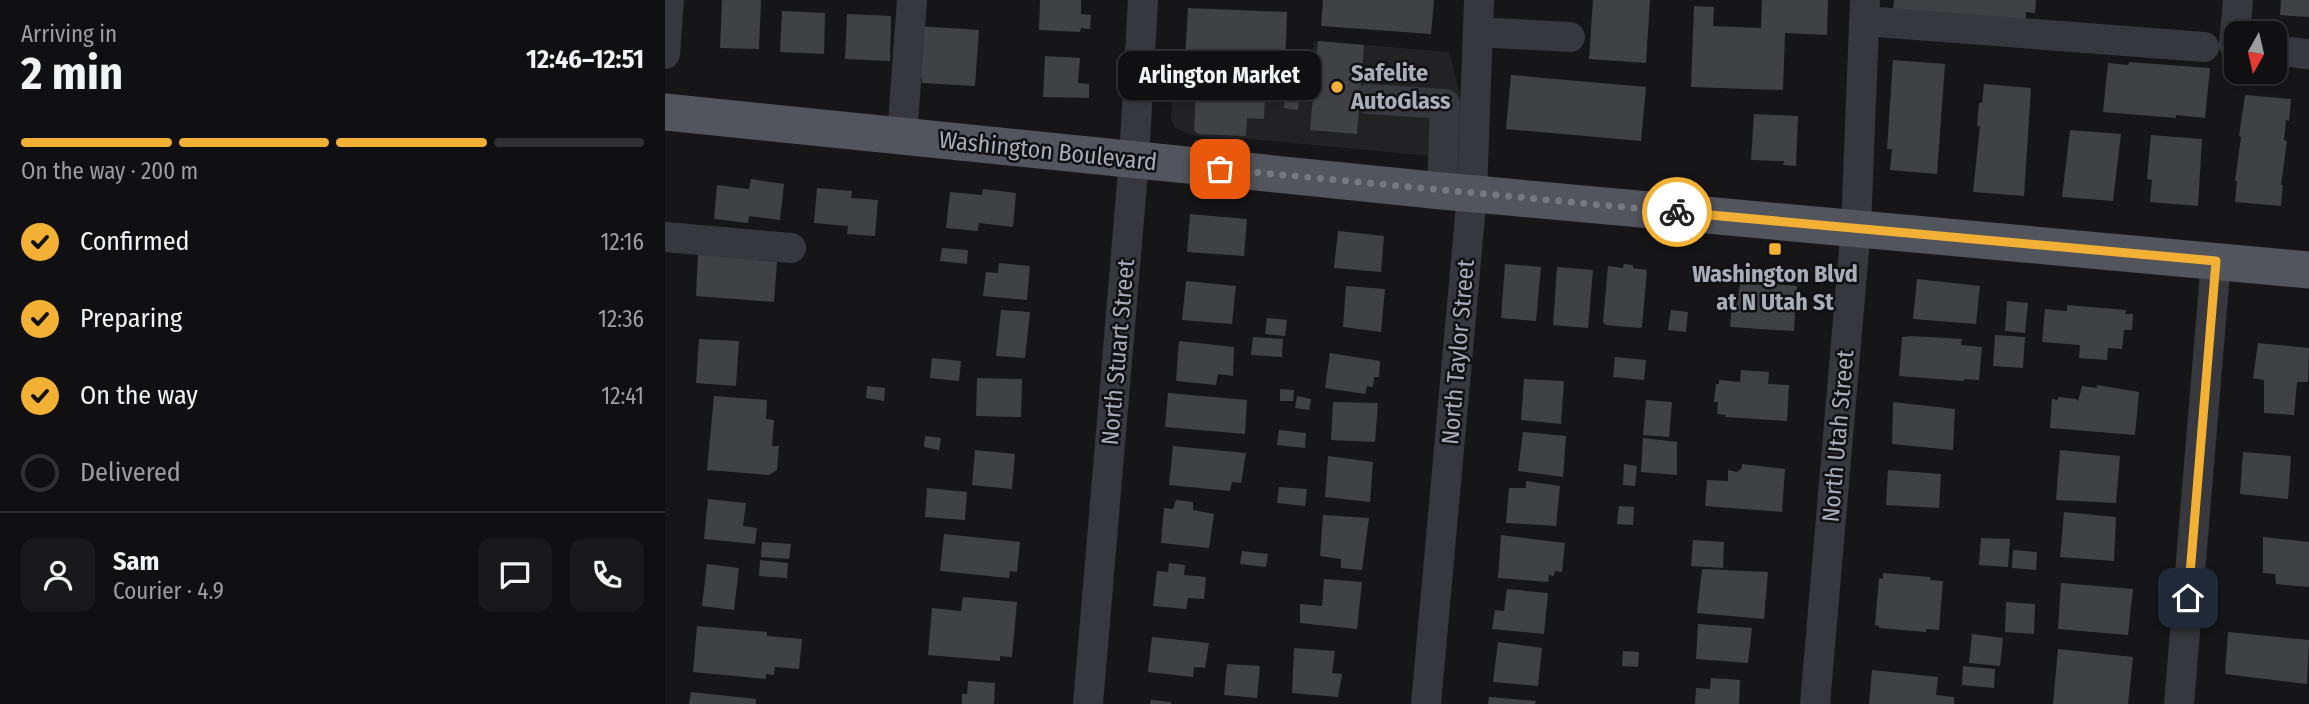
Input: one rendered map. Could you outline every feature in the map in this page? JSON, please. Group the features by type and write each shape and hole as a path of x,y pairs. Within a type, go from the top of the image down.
{"main road":[{"name":"Washington Boulevard","path":"665,112 1457,192 2309,270"}],"street":[{"path":"665,54 669,0"},
{"path":"902,136 912,0"},
{"name":"North Stuart Street","path":"1088,704 1134,160 1143,0"},
{"name":"North Taylor Street","path":"1426,704 1457,192 1478,32 1479,0"},
{"path":"2237,21 2238,0"},
{"path":"1865,10 2204,47"},
{"name":"North Utah Street","path":"1815,704 1856,228 1865,10"},
{"path":"1478,32 1570,37"},
{"path":"2287,52 2306,54"},
{"path":"1367,99 1445,104 1457,192"},
{"path":"665,237 791,248"},
{"path":"2179,704 2216,261"}],"shaded area":[{"path":"1314,42 1449,52 1462,102 1458,155 1430,156 1195,136 1175,128 1171,119 1175,73 1311,79"}],"building":[{"path":"722,0 761,0 759,49 720,48"},
{"path":"1040,0 1081,0 1081,14 1091,15 1090,29 1081,28 1080,32 1039,30"},
{"path":"1323,0 1434,0 1431,34 1321,26"},
{"path":"1593,0 1650,0 1646,63 1589,59"},
{"path":"1762,0 1828,0 1827,35 1785,33 1783,90 1691,87 1694,6 1714,7 1713,26 1761,28"},
{"path":"1894,0 2036,0 2035,13 2026,12 2026,20 1893,10"},
{"path":"2281,0 2309,0 2309,17 2280,15"},
{"path":"1188,8 1287,12 1285,65 1185,61"},
{"path":"782,11 825,13 824,54 780,52"},
{"path":"847,14 891,16 890,61 845,59"},
{"path":"918,26 979,30 975,86 922,83 922,78 914,77"},
{"name":"Safelite AutoGlass","path":"1318,41 1364,45 1357,134 1310,130"},
{"path":"1045,56 1080,58 1078,83 1089,84 1089,98 1043,97"},
{"path":"1893,60 1945,64 1937,174 1890,170 1892,149 1887,149"},
{"path":"2129,62 2210,68 2205,118 2103,112 2108,63 2128,65"},
{"path":"1511,75 1646,87 1641,141 1506,129"},
{"path":"1287,82 1301,83 1298,110 1284,108"},
{"path":"1984,84 2031,88 2024,196 1973,192 1980,126 1977,126 1979,103 1982,103"},
{"path":"1196,92 1265,96 1264,119 1247,118 1246,136 1198,134 1194,130"},
{"path":"2245,95 2291,99 2284,140 2287,141 2281,206 2235,202 2239,136"},
{"path":"1754,114 1798,116 1796,166 1783,165 1784,161 1751,160"},
{"path":"2070,130 2121,134 2113,201 2062,197"},
{"path":"2151,135 2202,139 2198,206 2150,202 2152,180 2147,179"},
{"path":"751,179 784,184 780,220 749,216 748,223 714,219 717,185 749,189"},
{"path":"817,188 852,191 851,198 878,200 875,236 847,234 848,226 814,223"},
{"path":"983,189 1016,193 1013,227 979,223 978,231 946,228 950,192 982,195"},
{"path":"1190,214 1247,219 1244,256 1187,252"},
{"path":"1338,231 1384,236 1381,272 1334,268"},
{"path":"942,248 968,250 967,264 940,261"},
{"path":"698,254 777,262 774,302 696,296"},
{"path":"999,263 1030,266 1027,300 983,296 986,272 998,273"},
{"path":"1505,264 1541,267 1536,321 1501,318"},
{"path":"1624,264 1647,270 1642,327 1639,328 1606,325 1603,322 1608,266 1623,268"},
{"path":"1557,267 1593,270 1588,328 1553,325"},
{"path":"1917,279 1980,286 1976,324 1913,319"},
{"path":"1186,281 1236,286 1232,324 1182,320"},
{"path":"1740,284 1797,286 1794,331 1730,327 1732,304 1737,304"},
{"path":"1346,286 1385,289 1381,332 1343,327"},
{"path":"2007,301 2028,303 2025,333 2005,331"},
{"path":"2067,305 2126,310 2125,314 2133,314 2132,330 2124,330 2122,349 2108,348 2107,360 2079,358 2080,345 2042,342 2045,309 2067,311"},
{"path":"1001,310 1030,312 1025,358 996,356"},
{"path":"1671,310 1688,312 1686,332 1668,330"},
{"path":"1267,318 1287,320 1285,336 1265,334"},
{"path":"1995,335 2025,337 2023,368 1993,366"},
{"path":"1253,337 1283,339 1282,357 1251,355"},
{"path":"1902,337 1962,339 1961,345 1982,347 1979,380 1899,376"},
{"path":"699,339 739,341 736,386 696,383"},
{"path":"1179,341 1234,347 1233,376 1218,374 1216,385 1176,381"},
{"path":"2258,343 2309,348 2308,382 2297,382 2294,415 2264,413 2264,380 2253,378"},
{"path":"1330,353 1380,361 1379,377 1374,377 1373,387 1367,386 1365,394 1325,388"},
{"path":"1615,357 1646,360 1644,380 1613,377"},
{"path":"932,358 961,361 959,381 930,378"},
{"path":"1741,370 1769,372 1768,384 1789,385 1787,421 1725,417 1726,415 1717,414 1718,402 1714,402 1716,384 1719,384 1719,380 1740,382"},
{"path":"977,378 1022,379 1021,417 976,416"},
{"path":"1524,379 1564,381 1561,424 1521,420"},
{"path":"2097,385 2139,392 2135,435 2050,428 2052,399 2058,400 2058,397 2078,401 2082,386 2097,388"},
{"path":"867,386 885,388 884,401 866,398"},
{"path":"1280,389 1294,390 1293,401 1280,401"},
{"path":"1168,393 1247,400 1245,434 1165,427"},
{"path":"714,396 767,400 766,419 774,420 772,446 779,446 777,470 769,475 707,470"},
{"path":"1297,396 1311,399 1309,410 1295,408"},
{"path":"1646,400 1672,402 1669,437 1643,435"},
{"path":"1333,402 1378,403 1375,442 1331,440"},
{"path":"1893,402 1955,409 1953,450 1892,444"},
{"path":"1279,430 1306,433 1305,448 1277,445"},
{"path":"1523,432 1566,436 1563,477 1518,471"},
{"path":"925,436 941,438 939,450 924,447"},
{"path":"1643,438 1677,442 1677,475 1641,472"},
{"path":"1173,446 1246,453 1241,483 1232,482 1230,491 1169,485"},
{"path":"975,450 1015,454 1012,489 972,485"},
{"path":"2060,450 2120,456 2116,503 2056,500"},
{"path":"2243,452 2291,456 2288,499 2240,494"},
{"path":"1328,456 1373,462 1370,502 1325,497"},
{"path":"1624,464 1637,466 1635,486 1623,485"},
{"path":"1742,464 1785,469 1782,512 1705,506 1707,480 1728,481 1728,470 1737,472 1742,468"},
{"path":"1888,470 1941,474 1939,508 1886,505"},
{"path":"1526,481 1560,486 1556,526 1506,523 1509,488 1526,488"},
{"path":"1279,487 1307,489 1305,506 1277,503"},
{"path":"927,488 967,492 965,520 925,517"},
{"path":"708,499 746,503 743,526 757,528 755,544 704,539"},
{"path":"1176,500 1193,502 1193,510 1214,514 1209,548 1161,543 1164,508 1173,509"},
{"path":"1619,506 1634,507 1633,525 1617,524"},
{"path":"2064,512 2116,517 2114,561 2060,557"},
{"path":"1323,515 1369,518 1362,570 1341,568 1341,559 1320,556"},
{"path":"944,534 1020,542 1017,572 1010,571 1009,578 940,571"},
{"path":"1501,535 1565,543 1562,572 1555,571 1554,576 1549,575 1548,582 1498,578"},
{"path":"2263,537 2309,542 2309,587 2276,584 2275,574 2263,573"},
{"path":"1981,538 2010,539 2008,567 1979,565"},
{"path":"1693,540 1724,542 1723,568 1691,566"},
{"path":"762,542 791,544 789,559 761,557"},
{"path":"2013,550 2037,552 2036,570 2012,568"},
{"path":"1242,551 1268,554 1266,567 1240,564"},
{"path":"760,560 788,563 787,578 759,576"},
{"path":"1169,563 1185,565 1184,575 1206,577 1204,599 1188,598 1186,609 1153,606 1157,571 1168,572"},
{"path":"707,564 739,568 734,610 702,606"},
{"path":"1702,569 1768,572 1764,619 1697,613"},
{"path":"1883,573 1930,577 1930,580 1943,581 1939,630 1926,629 1926,632 1879,628 1875,625 1879,578 1883,579"},
{"path":"1324,579 1362,582 1357,629 1300,623 1300,604 1322,606"},
{"path":"2061,583 2133,589 2128,635 2058,629"},
{"path":"1507,589 1548,593 1544,634 1492,629 1495,610 1504,611"},
{"path":"963,597 1017,602 1012,657 1000,656 1000,661 928,655 932,608 961,611"},
{"path":"2006,602 2035,604 2034,634 2005,632"},
{"path":"1698,624 1752,628 1748,663 1696,659"},
{"path":"697,626 767,632 767,636 802,639 799,669 775,667 774,675 766,674 766,679 693,672"},
{"path":"2228,632 2309,640 2307,684 2225,674"},
{"path":"1972,634 2003,638 2000,666 1969,663"},
{"path":"1152,637 1209,643 1205,668 1194,667 1193,677 1148,672"},
{"path":"1498,642 1542,648 1538,686 1493,682"},
{"path":"1294,648 1335,651 1332,673 1342,674 1338,697 1292,693"},
{"path":"2058,649 2133,657 2128,704 2053,704"},
{"path":"1623,651 1639,652 1638,667 1622,666"},
{"path":"1227,664 1260,666 1257,698 1224,695"},
{"path":"1963,666 1995,669 1994,688 1962,685"},
{"path":"1872,670 1938,677 1936,695 1954,697 1954,704 1869,704"},
{"path":"1711,678 1740,680 1739,704 1695,704 1696,688 1710,689"},
{"path":"968,681 995,683 994,704 962,704 962,694 967,694"},
{"path":"691,692 756,699 756,704 689,704"},
{"path":"1489,697 1536,701 1535,704 1488,704"},
{"path":"1151,700 1171,702 1171,704 1150,704"}],"way so far":[{"path":"1220,169 1677,212"}],"place":[{"name":"Safelite AutoGlass","path":"1337,87"},
{"name":"Arlington Market","path":"1220,169"},
{"name":"Washington Blvd at N Utah St","path":"1775,249"}],"route":[{"path":"1677,212 2216,261 2188,598"}]}
